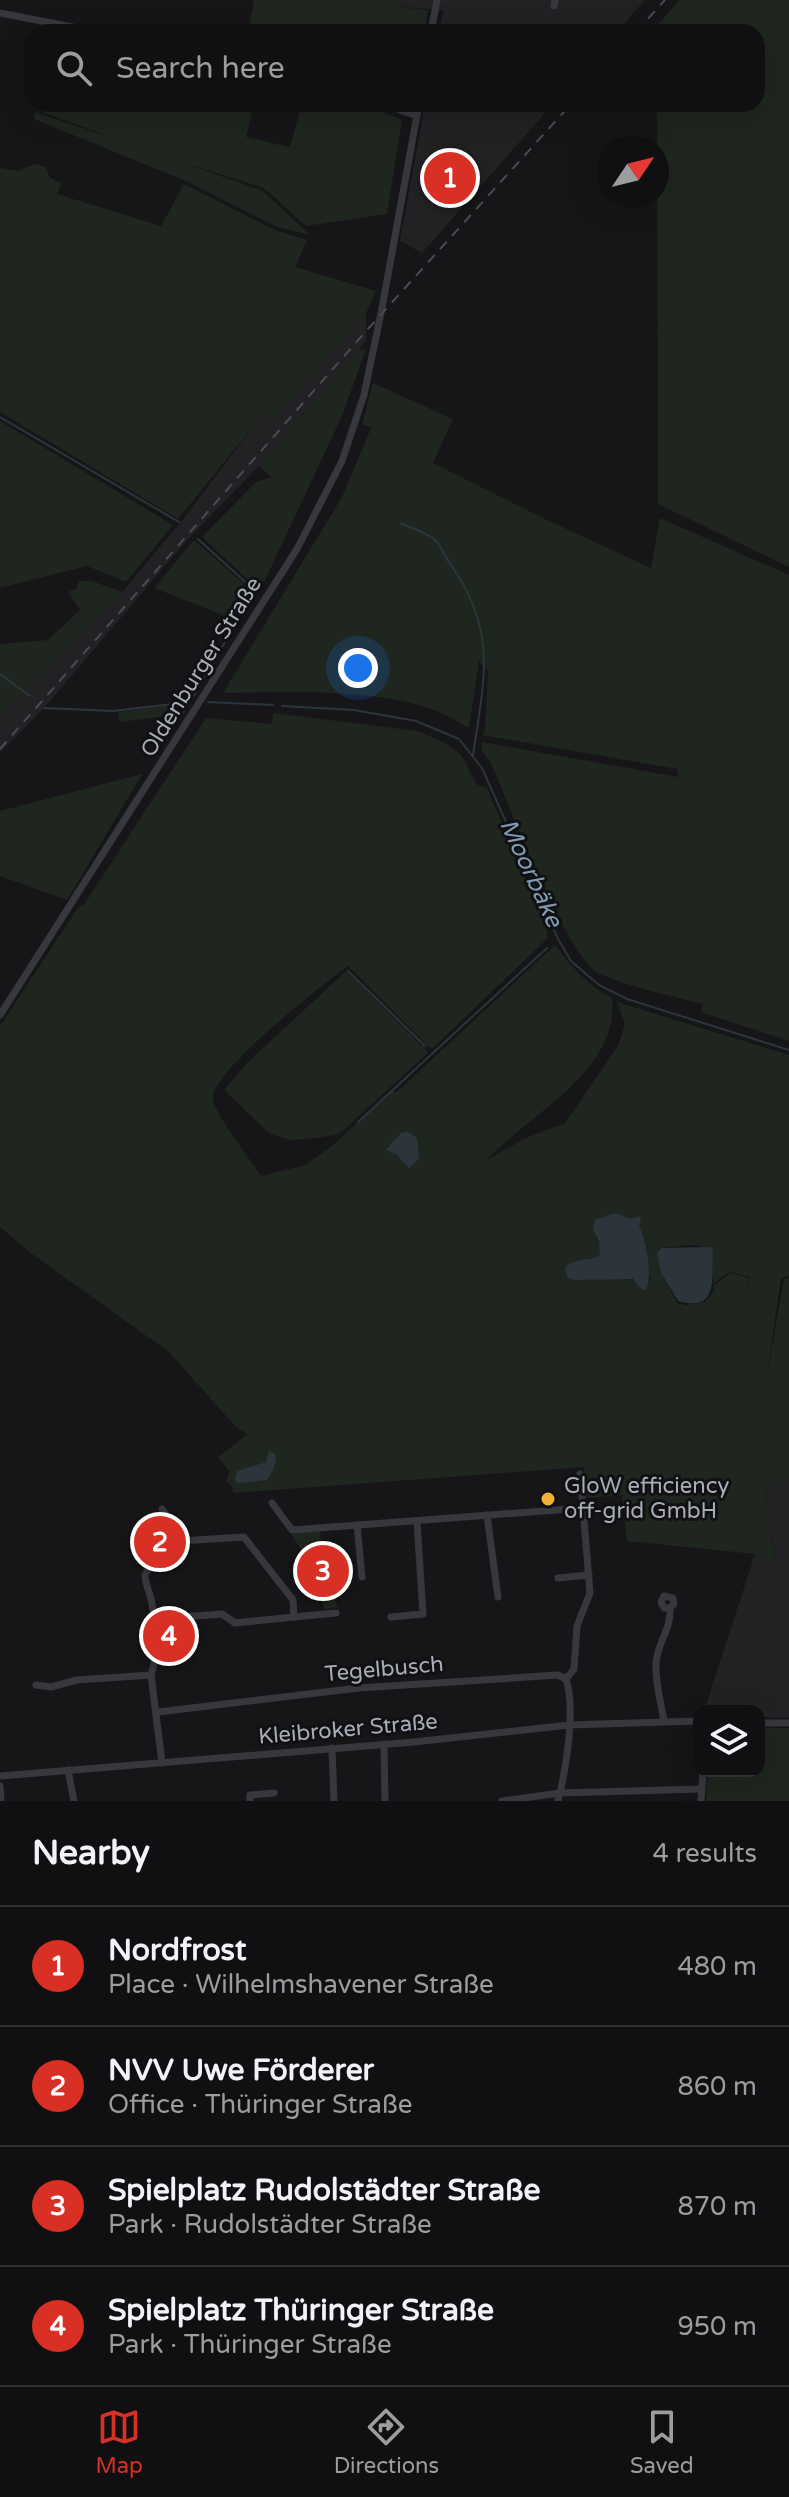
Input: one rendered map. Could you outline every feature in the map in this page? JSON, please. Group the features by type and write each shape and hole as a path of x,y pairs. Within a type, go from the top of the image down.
{"street":[{"path":"432,24 437,0"},
{"path":"0,13 57,24"},
{"path":"406,112 417,116"},
{"name":"Oldenburger Straße","path":"0,1015 315,519 342,461 356,423 381,315 418,112"},
{"path":"559,1797 569,1725 569,1688 566,1679 574,1669 577,1626 590,1593 580,1474"},
{"path":"272,1503 292,1530 583,1508"},
{"path":"162,1509 176,1530 179,1541"},
{"path":"487,1515 498,1597"},
{"path":"391,1617 423,1614 417,1522"},
{"path":"357,1525 362,1577"},
{"path":"162,1763 151,1675 156,1660 154,1619 145,1575 149,1567 179,1541 244,1537 293,1600 294,1617"},
{"path":"558,1578 589,1575"},
{"path":"664,1721 656,1663 671,1619 670,1608"},
{"path":"154,1619 222,1614 235,1623 336,1613"},
{"path":"36,1685 51,1687 77,1680 151,1675"},
{"name":"Tegelbusch","path":"158,1712 401,1684 558,1675 566,1679"},
{"name":"Kleibroker Straße","path":"0,1776 384,1744 569,1725 693,1721"},
{"path":"765,1723 789,1723"},
{"path":"384,1744 385,1801"},
{"path":"332,1748 334,1801"},
{"path":"68,1770 74,1801"},
{"path":"701,1801 703,1777"},
{"path":"0,1786 1,1801"},
{"path":"502,1801 702,1789"},
{"path":"250,1801 250,1795 274,1793"}],"shaded area":[{"path":"254,0 398,0 398,7 428,10 425,24 250,24"},
{"path":"398,0 645,0 624,24 440,24 443,10 398,7"},
{"path":"680,0 789,0 789,567 658,504 657,208 669,208 669,136 657,136 657,114 652,112 765,112 765,24 658,24"},
{"path":"35,112 121,141 42,112 252,112 246,137 290,147 300,112 383,112 402,120 387,214 306,226 264,188 178,161 263,191 310,235 277,227 186,181 34,119"},
{"path":"424,112 546,112 422,253 400,241"},
{"path":"34,164 46,167 50,178 61,183 57,194 161,226 184,184 275,230 307,240 295,267 376,291 366,313 274,420 264,413 178,519 0,412 0,168 18,171"},
{"path":"366,313 366,340 359,350 259,466 187,540 44,708 0,753 0,718 36,677 122,592 184,518 264,412 274,420"},
{"path":"366,349 342,416 260,591 202,537 256,482 272,477 259,466 359,350"},
{"path":"373,383 453,419 433,463 651,568 660,518 789,575 789,1041 701,1012 703,1004 614,980 588,964 572,942 540,879 491,763 482,751 482,742 678,777 677,769 482,735 488,671 479,661 469,728 431,709 355,694 223,693 342,497 371,428 362,424"},
{"path":"0,421 173,525 126,582 87,566 0,588"},
{"path":"194,540 252,591 235,620 154,588"},
{"path":"79,581 92,581 122,592 36,677 0,718 0,644 48,640 80,610 68,592 77,588"},
{"path":"190,703 184,714 119,722 118,712"},
{"path":"273,713 418,731 447,744 462,756 476,784 487,788 544,921 548,938 432,1049 428,1046 425,1049 428,1053 339,1134 291,1140 270,1134 224,1090 248,1062 346,971 422,1046 425,1043 348,966 294,1008 231,1068 218,1085 213,1098 226,1125 261,1176 305,1165 332,1146 392,1091 397,1092 555,945 580,975 612,998 611,1024 602,1048 587,1070 487,1160 526,1138 565,1123 618,1046 625,1024 617,1002 789,1055 789,1275 781,1278 767,1375 784,1279 789,1277 789,1478 765,1487 775,1565 755,1554 627,1541 622,1495 587,1498 584,1467 233,1493 232,1486 226,1482 229,1471 218,1457 248,1434 236,1427 169,1352 32,1254 0,1227 0,1026 206,718 272,724","holes":["630,1219 644,1239 650,1280 638,1283 616,1277 575,1280 573,1261 585,1261 601,1255 595,1237","691,1245 712,1248 713,1284 729,1272 750,1277 746,1297 749,1278 730,1273 714,1285 714,1291 705,1302 677,1303 661,1273 662,1248"]},
{"path":"142,774 67,900 0,876 0,811"},
{"path":"408,1132 417,1138 419,1159 409,1168 396,1154 386,1150 401,1133"},
{"path":"616,1213 630,1219 640,1216 639,1225 649,1267 646,1289 642,1290 633,1279 568,1278 565,1270 571,1263 600,1255 599,1242 593,1229 595,1220"},
{"path":"710,1247 713,1250 712,1281 707,1297 701,1302 678,1301 661,1273 657,1252 662,1248"},
{"path":"269,1451 275,1454 275,1461 267,1480 239,1483 235,1480 237,1471 266,1462"},
{"path":"789,1478 789,1718 765,1717 765,1705 706,1705 755,1554 775,1564 765,1486"},
{"path":"320,1530 322,1551 331,1566 337,1608 324,1609 319,1576 291,1534"},
{"path":"765,1728 789,1728 789,1801 706,1801 708,1777 765,1777"}],"waterway":[{"path":"0,417 179,522"},
{"path":"401,523 436,542 466,589 476,612 484,657 473,755"},
{"path":"198,539 254,590 235,625"},
{"name":"Moorbäke","path":"44,708 113,711 190,702 229,635"},
{"path":"0,674 30,696"},
{"name":"Moorbäke","path":"208,702 273,705"},
{"name":"Moorbäke","path":"282,706 354,710 416,721 459,739 482,768 558,939 571,961 599,985 627,999 789,1050"},
{"path":"358,1122 547,948"},
{"path":"348,971 424,1045"}],"railway":[{"path":"643,24 665,0"},
{"path":"0,749 367,330 564,112"}],"place":[{"name":"Nordfrost","path":"450,178"},
{"name":"GloW efficiency off-grid GmbH","path":"548,1499"},
{"name":"NVV Uwe Förderer","path":"160,1542"},
{"name":"Spielplatz Rudolstädter Straße","path":"323,1571"},
{"name":"Spielplatz Thüringer Straße","path":"169,1636"}]}
